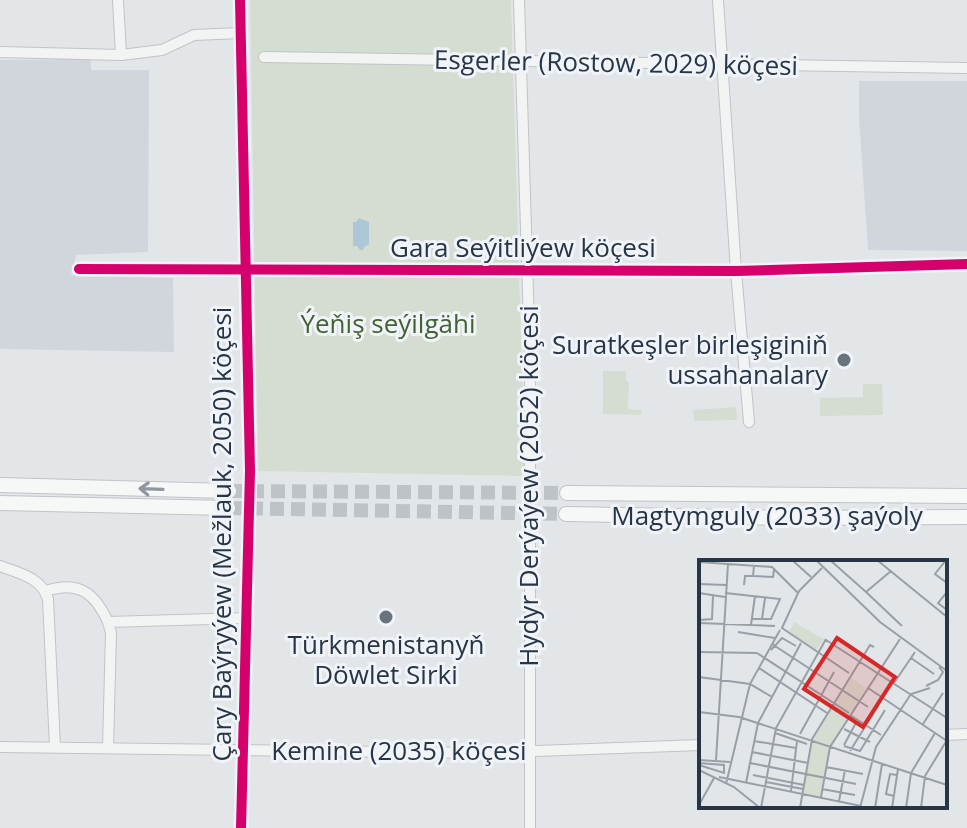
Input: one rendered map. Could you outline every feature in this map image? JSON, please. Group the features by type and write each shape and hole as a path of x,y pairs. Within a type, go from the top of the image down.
{"main road":[{"path":"0,485 229,491"},
{"name":"Magtymguly (2033) şaýoly","path":"567,493 967,496"},
{"path":"0,503 228,508"},
{"name":"Magtymguly (2033) şaýoly","path":"566,514 967,517"}],"street":[{"path":"118,0 121,55"},
{"name":"Çary Baýryýew (Mežlauk, 2050) köçesi","path":"240,0 250,471 241,828"},
{"name":"Hydyr Derýaýew (2052) köçesi","path":"519,0 531,476 530,828"},
{"path":"718,0 749,422"},
{"path":"0,52 121,55 162,50 194,35 240,33"},
{"name":"Esgerler (Rostow, 2029) köçesi","path":"264,57 967,68"},
{"name":"Gara Seýitliýew köçesi","path":"79,269 736,271 967,264"},
{"path":"0,566 33,579 46,591 55,747"},
{"path":"46,591 66,586 83,591 96,599 108,622 111,633 108,748"},
{"path":"108,622 246,618"},
{"path":"947,735 967,734"},
{"name":"Kemine (2035) köçesi","path":"0,747 530,752 699,745"}],"shaded area":[{"path":"91,59 91,70 149,70 148,252 76,255 71,275 173,278 174,352 0,349 0,60"},
{"path":"859,81 967,81 967,251 868,250"}],"green space":[{"name":"Ýeňiş seýilgähi","path":"250,0 511,0 525,476 258,471"},
{"path":"603,371 626,371 626,381 629,382 628,409 642,410 641,415 603,414"},
{"path":"863,384 882,384 883,415 820,416 820,398 863,397"},
{"path":"736,407 737,420 694,421 693,410"}],"water":[{"path":"359,218 369,222 369,245 363,250 353,246 353,222"}],"tunnel":[{"path":"229,491 567,493"},
{"path":"228,508 566,514"}],"cycle path":[{"path":"240,0 250,471 241,828"},
{"path":"79,269 736,271 967,264"}],"place":[{"name":"Suratkeşler birleşiginiň ussahanalary","path":"844,360"},
{"name":"Türkmenistanyň Döwlet Sirki","path":"386,617"}]}
